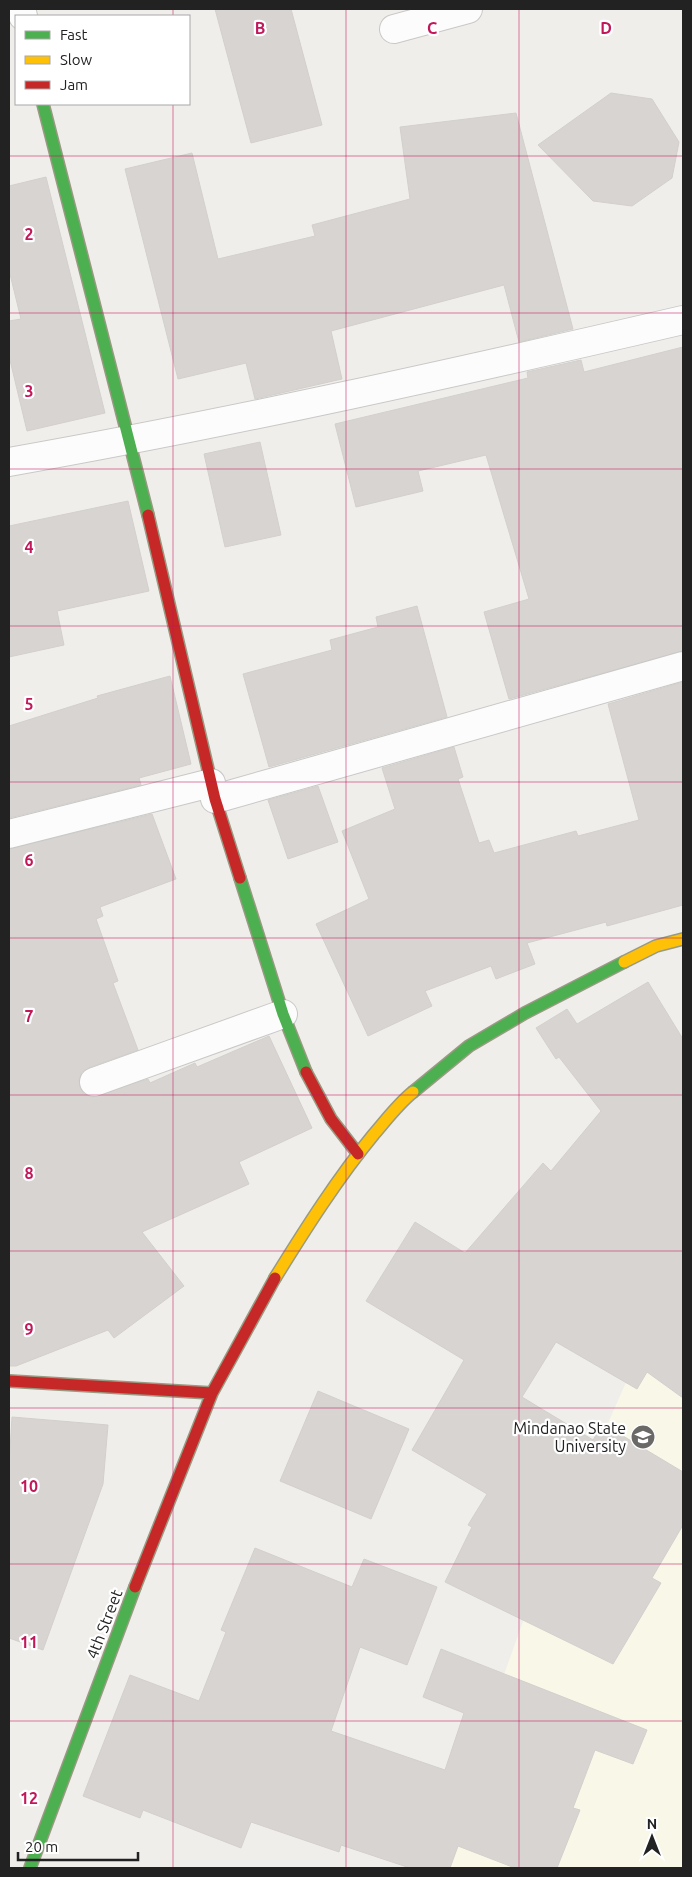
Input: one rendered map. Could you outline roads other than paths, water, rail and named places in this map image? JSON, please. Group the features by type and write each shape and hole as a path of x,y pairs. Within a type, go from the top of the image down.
{"street":[{"path":"394,29 468,9"},
{"path":"43,105 130,440 213,791 283,1014 311,1085 331,1119 358,1154"},
{"path":"9,462 130,440 451,374 683,320"},
{"path":"9,834 213,791 683,666"},
{"name":"4th Street","path":"30,1868 118,1632 212,1393 272,1283 318,1210 358,1154 401,1102 469,1046 525,1013 656,946 683,939"},
{"path":"94,1082 283,1014"},
{"path":"9,1381 212,1393"}],"place":[{"name":"Mindanao State University","path":"643,1437"}]}
